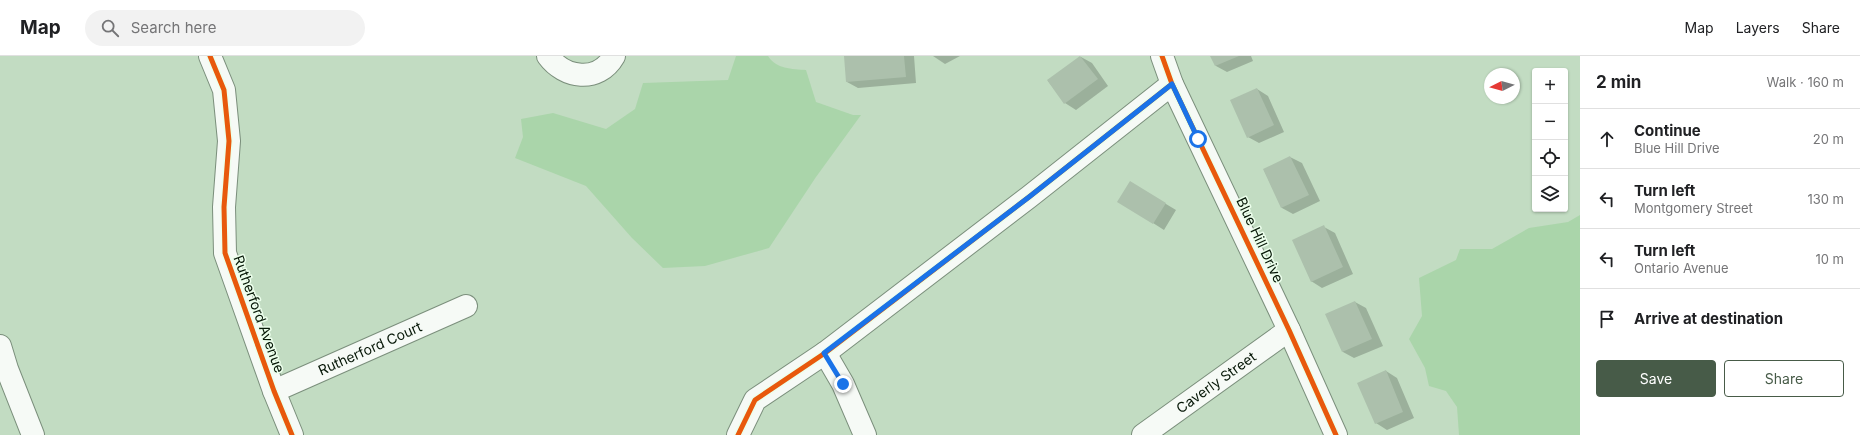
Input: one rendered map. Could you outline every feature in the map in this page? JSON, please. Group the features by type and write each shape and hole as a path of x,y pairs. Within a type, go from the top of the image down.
{"street":[{"name":"Rutherford Avenue","path":"210,56 224,90 229,141 224,207 225,253 274,391 292,435"},
{"path":"548,56 554,65 565,72 576,75 589,74 601,70 614,56"},
{"name":"Blue Hill Drive","path":"1162,56 1172,84 1289,330 1336,435"},
{"path":"738,435 755,400 824,353 1029,197 1172,84"},
{"name":"Rutherford Court","path":"274,391 466,306"},
{"name":"Caverly Street","path":"1142,435 1289,330"},
{"path":"0,346 7,369 33,435"},
{"path":"824,353 843,384 865,435"}],"green space":[{"path":"736,56 768,56 775,64 785,68 806,70 816,102 853,115 861,115 816,177 769,248 705,266 663,268 632,238 586,186 515,158 523,137 521,119 553,113 606,129 635,109 643,83 728,80"},
{"path":"1580,215 1580,435 1459,435 1457,407 1446,391 1429,386 1425,368 1409,339 1422,316 1419,278 1456,260 1460,249 1492,249 1529,228 1568,222"}],"building":[{"path":"844,56 904,56 906,77 846,82"},
{"path":"1080,56 1098,79 1064,104 1047,80"},
{"path":"1210,56 1239,56 1215,66"},
{"path":"1257,88 1274,125 1247,138 1230,100"},
{"path":"1290,156 1309,195 1281,208 1263,169"},
{"path":"1130,181 1166,203 1153,224 1117,202"},
{"path":"1324,225 1343,267 1311,282 1292,240"},
{"path":"1355,301 1372,339 1342,352 1325,314"},
{"path":"1386,370 1403,412 1375,424 1357,383"}],"cycle path":[{"path":"210,56 224,90 229,141 224,207 225,253 274,391 292,435"},
{"path":"1162,56 1172,84 1289,330 1336,435"},
{"path":"738,435 755,400 825,353 1029,197 1172,84"}],"route":[{"path":"843,384 824,353 1029,197 1172,84 1198,139"}]}
